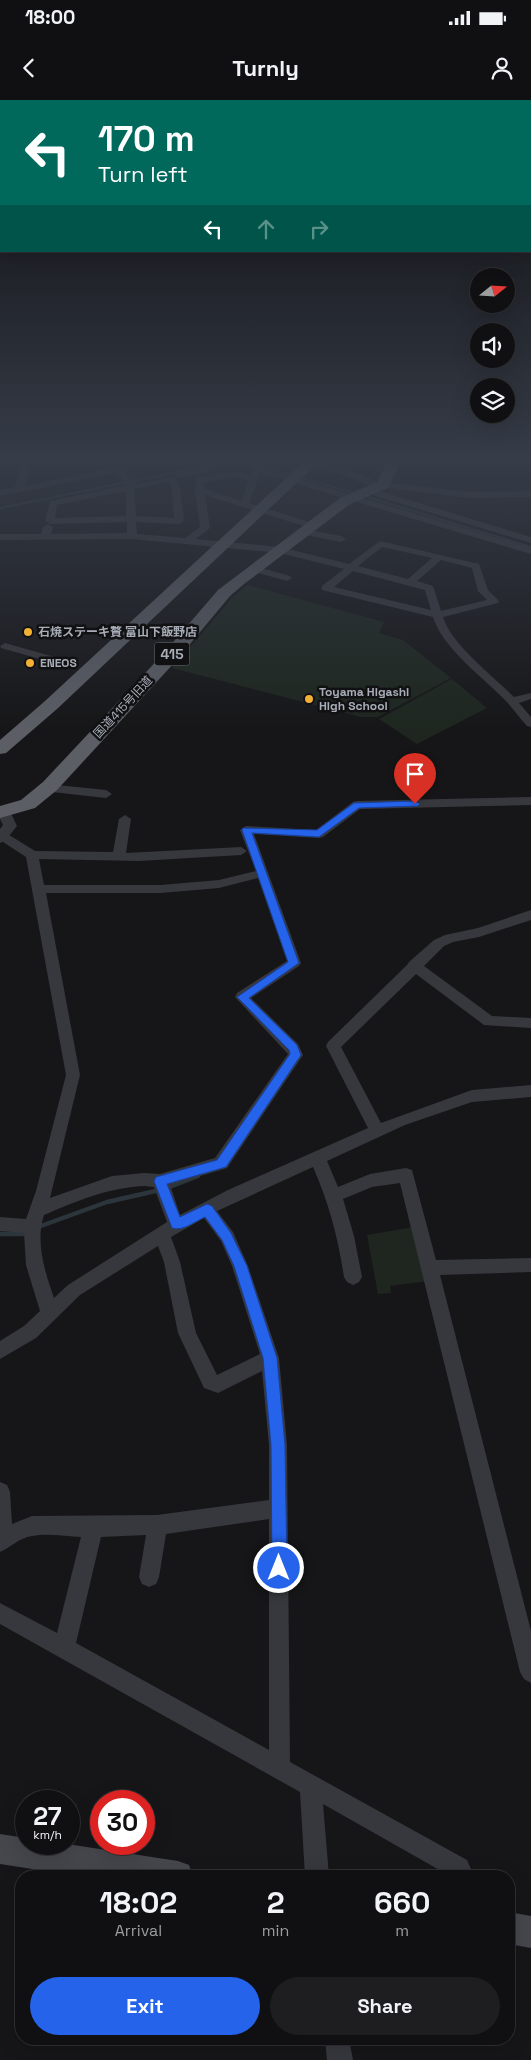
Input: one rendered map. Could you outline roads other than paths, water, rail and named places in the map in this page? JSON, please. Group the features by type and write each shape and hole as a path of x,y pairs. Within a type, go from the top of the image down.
{"highway":[{"path":"0,731 72,665 213,548"},
{"path":"0,749 51,705 213,548"},
{"name":"国道415号旧道","path":"2,812 28,804 47,788 169,658 224,593 280,550"}],"main road":[{"path":"0,1849 138,1870"},
{"path":"515,1929 531,1932"}],"street":[{"path":"264,548 280,550 429,588 441,627 452,642 512,701 531,724"},
{"path":"375,548 326,588 438,616 494,602 483,591 476,566 400,548"},
{"path":"519,548 531,552"},
{"path":"410,582 439,557"},
{"path":"254,569 287,578"},
{"path":"2,647 72,665"},
{"path":"512,701 531,696"},
{"path":"47,788 106,794"},
{"path":"38,1210 108,1182 144,1178 160,1181 221,1163 296,1055 294,1048 242,997 294,963 246,830 319,834 357,805 531,801"},
{"path":"2,812 10,826 1,837 32,855 185,856 241,851"},
{"path":"119,857 125,819"},
{"path":"32,855 73,1075 38,1210 32,1226 34,1265 50,1314"},
{"path":"39,890 161,889 219,884 263,873"},
{"path":"377,1130 334,1046 414,965 439,943 450,938 479,932 531,915"},
{"path":"414,965 489,1022 531,1023"},
{"path":"0,1351 30,1332 74,1290 169,1230 207,1210 377,1130 472,1096 531,1091"},
{"path":"317,1157 334,1196 346,1236 353,1276"},
{"path":"334,1196 370,1180 406,1175 531,1672"},
{"path":"160,1181 169,1230 172,1262 187,1333 201,1367 210,1382 218,1384 270,1358"},
{"path":"207,1210 227,1237 240,1266 270,1358 278,1445 279,1769"},
{"path":"0,1224 32,1226"},
{"path":"430,1268 531,1265"},
{"path":"0,1492 1,1539 32,1526 157,1525 279,1508"},
{"path":"149,1577 157,1525"},
{"path":"64,1649 93,1527"},
{"path":"0,1613 460,1870"},
{"path":"311,1786 317,1870"},
{"path":"338,2045 340,2060"}],"waterway":[{"path":"167,1188 198,1176"},
{"path":"38,1227 107,1202 160,1190"},
{"path":"0,1234 23,1234 27,1232"}],"place":[{"name":"石焼ステーキ贅 富山下飯野店","path":"28,632"},
{"name":"ENEOS","path":"30,663"},
{"name":"Toyama Higashi High School","path":"309,699"}]}
